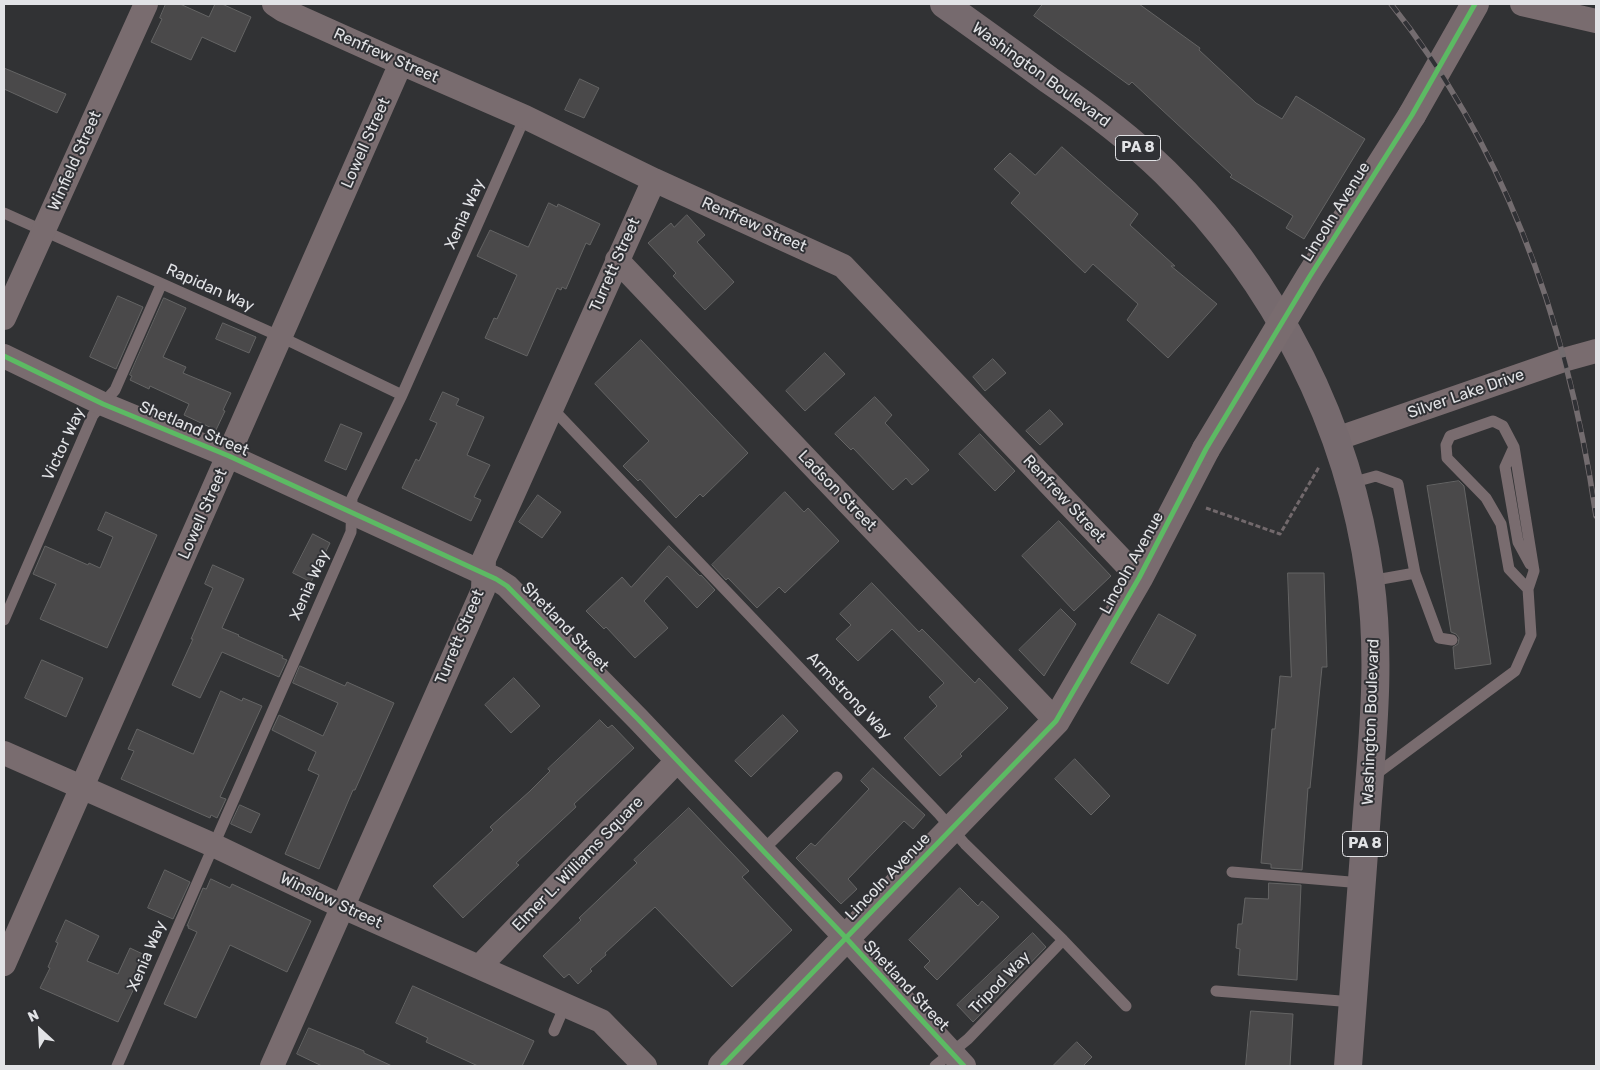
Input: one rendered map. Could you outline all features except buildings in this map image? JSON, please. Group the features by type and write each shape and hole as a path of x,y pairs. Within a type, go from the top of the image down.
{"highway":[{"name":"Washington Boulevard","path":"944,4 1095,112 1165,172 1229,243 1256,281 1301,355 1320,396 1336,439 1362,528 1370,581 1376,668 1370,779 1348,1066"}],"street":[{"name":"Winfield Street","path":"4,318 146,4"},
{"name":"Renfrew Street","path":"274,4 283,10 525,117 654,180 843,266 1139,578"},
{"name":"Lincoln Avenue","path":"722,1066 1056,721 1139,578 1206,449 1310,276 1412,115 1475,4"},
{"path":"1522,4 1596,20"},
{"name":"Lowell Street","path":"4,964 401,63"},
{"name":"Turrett Street","path":"272,1066 483,590 484,559 654,180"},
{"name":"Ladson Street","path":"617,260 1056,721"},
{"name":"Silver Lake Drive","path":"1336,439 1567,358 1596,351"},
{"name":"Shetland Street","path":"4,356 103,404 228,456 507,586 846,938 950,1062"},
{"name":"Winslow Street","path":"4,753 213,846 343,908 601,1021 645,1066"},
{"name":"Elmer L. Williams Square","path":"479,967 677,761"}],"lane":[{"name":"Xenia Way","path":"117,1066 351,532 352,498 402,395 525,117"},
{"name":"Rapidan Way","path":"4,213 161,285 281,337 402,395"},
{"name":"Victor Way","path":"4,620 93,415 115,390 161,285"},
{"name":"Armstrong Way","path":"551,407 965,844 1063,940 1126,1006"},
{"path":"1370,779 1515,671 1531,635 1528,589 1534,571 1518,542 1506,467 1514,447 1503,426 1493,421 1450,436 1446,445 1447,458 1486,498 1501,524 1510,569 1528,589"},
{"path":"1350,483 1376,476 1398,484 1416,573 1439,638 1452,640"},
{"path":"1370,581 1416,573"},
{"path":"762,851 837,777"},
{"path":"1232,872 1362,883"},
{"name":"Tripod Way","path":"950,1062 968,1039 1063,940"},
{"path":"1216,992 1352,1002"},
{"path":"554,1031 565,1005"}],"path":[{"path":"1206,508 1280,534 1336,439"}],"railway":[{"path":"1391,4 1433,61 1469,120 1501,182 1528,246 1550,311 1569,378 1596,516"}],"cycle path":[{"path":"722,1066 1056,721 1139,578 1206,449 1310,276 1412,115 1475,4"},
{"path":"4,356 103,404 229,456 496,579 507,586 638,719 846,938 964,1066"}]}
